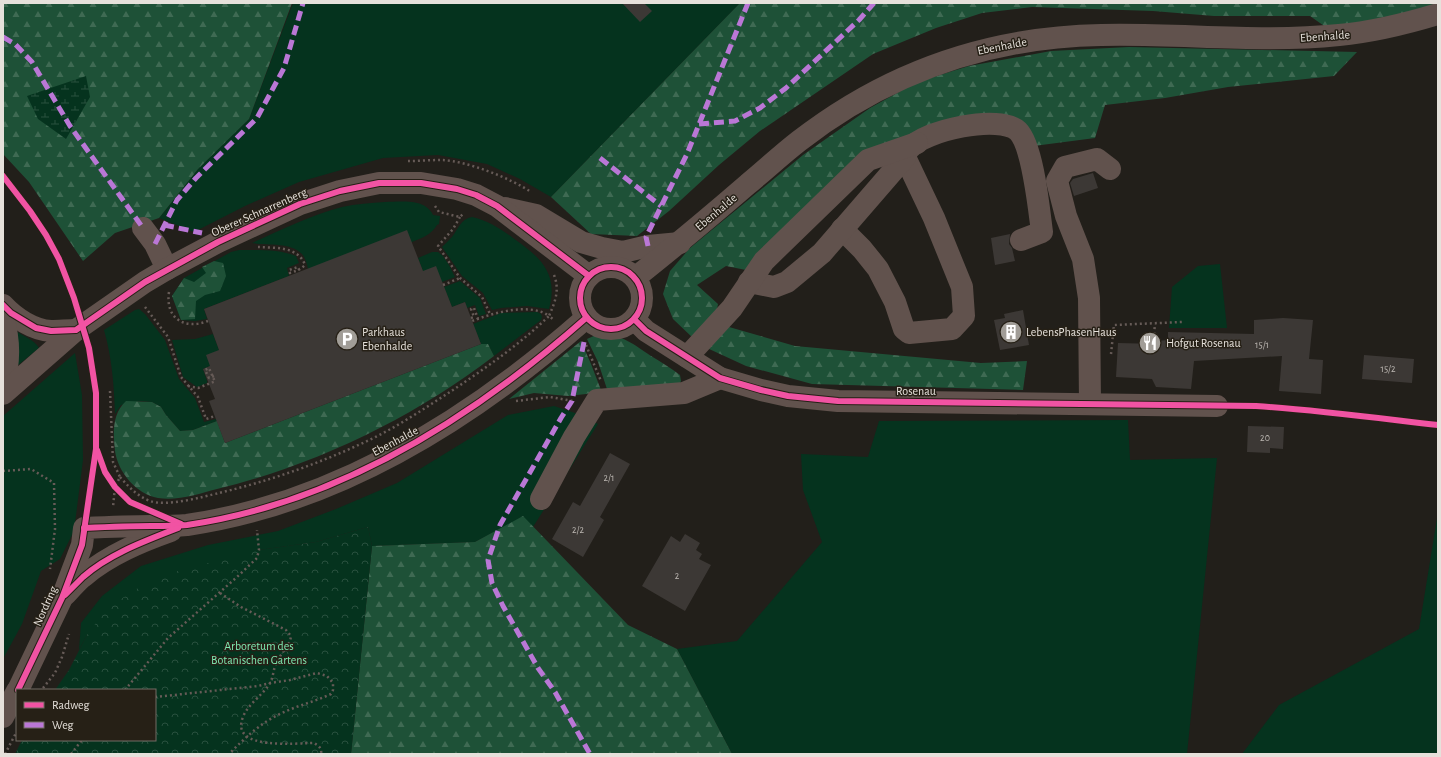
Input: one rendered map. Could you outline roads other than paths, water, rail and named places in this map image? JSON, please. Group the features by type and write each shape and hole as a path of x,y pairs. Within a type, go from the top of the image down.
{"street":[{"name":"Ebenhalde","path":"636,277 680,243 798,142 833,117 878,90 922,69 968,54 1028,41 1098,35 1270,38 1337,36 1395,26 1438,14"},
{"path":"687,357 732,308 764,261 868,160 911,150 952,128 969,125 1000,124 1010,126 1018,132 1025,143 1042,232 1021,240"},
{"path":"842,229 862,249 878,269 895,302 904,329 910,333 952,329 964,316 962,287 934,218 911,150"},
{"path":"749,282 774,287 787,282 822,253 911,150"},
{"path":"1090,404 1089,298 1083,260 1066,216 1057,182 1065,167 1083,162 1097,159 1110,169"},
{"name":"Oberer Schnarrenberg","path":"3,394 76,330 145,282 169,279 218,242 300,204 340,191 379,183 421,183 457,189 476,196 497,206 589,276"},
{"name":"Oberer Schnarrenberg","path":"497,206 536,215 581,242 602,248 623,252 648,246 680,243"},
{"path":"143,228 155,244 169,279"},
{"path":"612,267 626,270 636,277 643,296 642,307 635,320 620,329 609,330 598,327 578,325 582,285 589,276 597,270 612,267"},
{"path":"3,305 11,313 36,328 51,331 76,330"},
{"path":"3,317 8,339 9,357 3,386"},
{"name":"Rosenau","path":"635,320 646,331 720,378 788,396 838,401 1217,406"},
{"name":"Ebenhalde","path":"62,598 83,576 106,560 141,542 185,525 256,510 286,500 355,474 391,456 454,420 518,374 578,325"},
{"path":"550,494 574,438 597,400 684,393 720,378"},
{"name":"Ebenhalde","path":"84,528 185,525"},
{"name":"Nordring","path":"18,689 62,598 82,544 84,528"},
{"name":"Nordring","path":"3,717 16,693"}],"place":[{"name":"LebensPhasenHaus","path":"1011,332"},
{"name":"Parkhaus Ebenhalde","path":"347,339"},
{"name":"Hofgut Rosenau","path":"1150,343"}],"park label":[{"name":"Arboretum des Botanischen Gartens","path":"259,653"}]}
